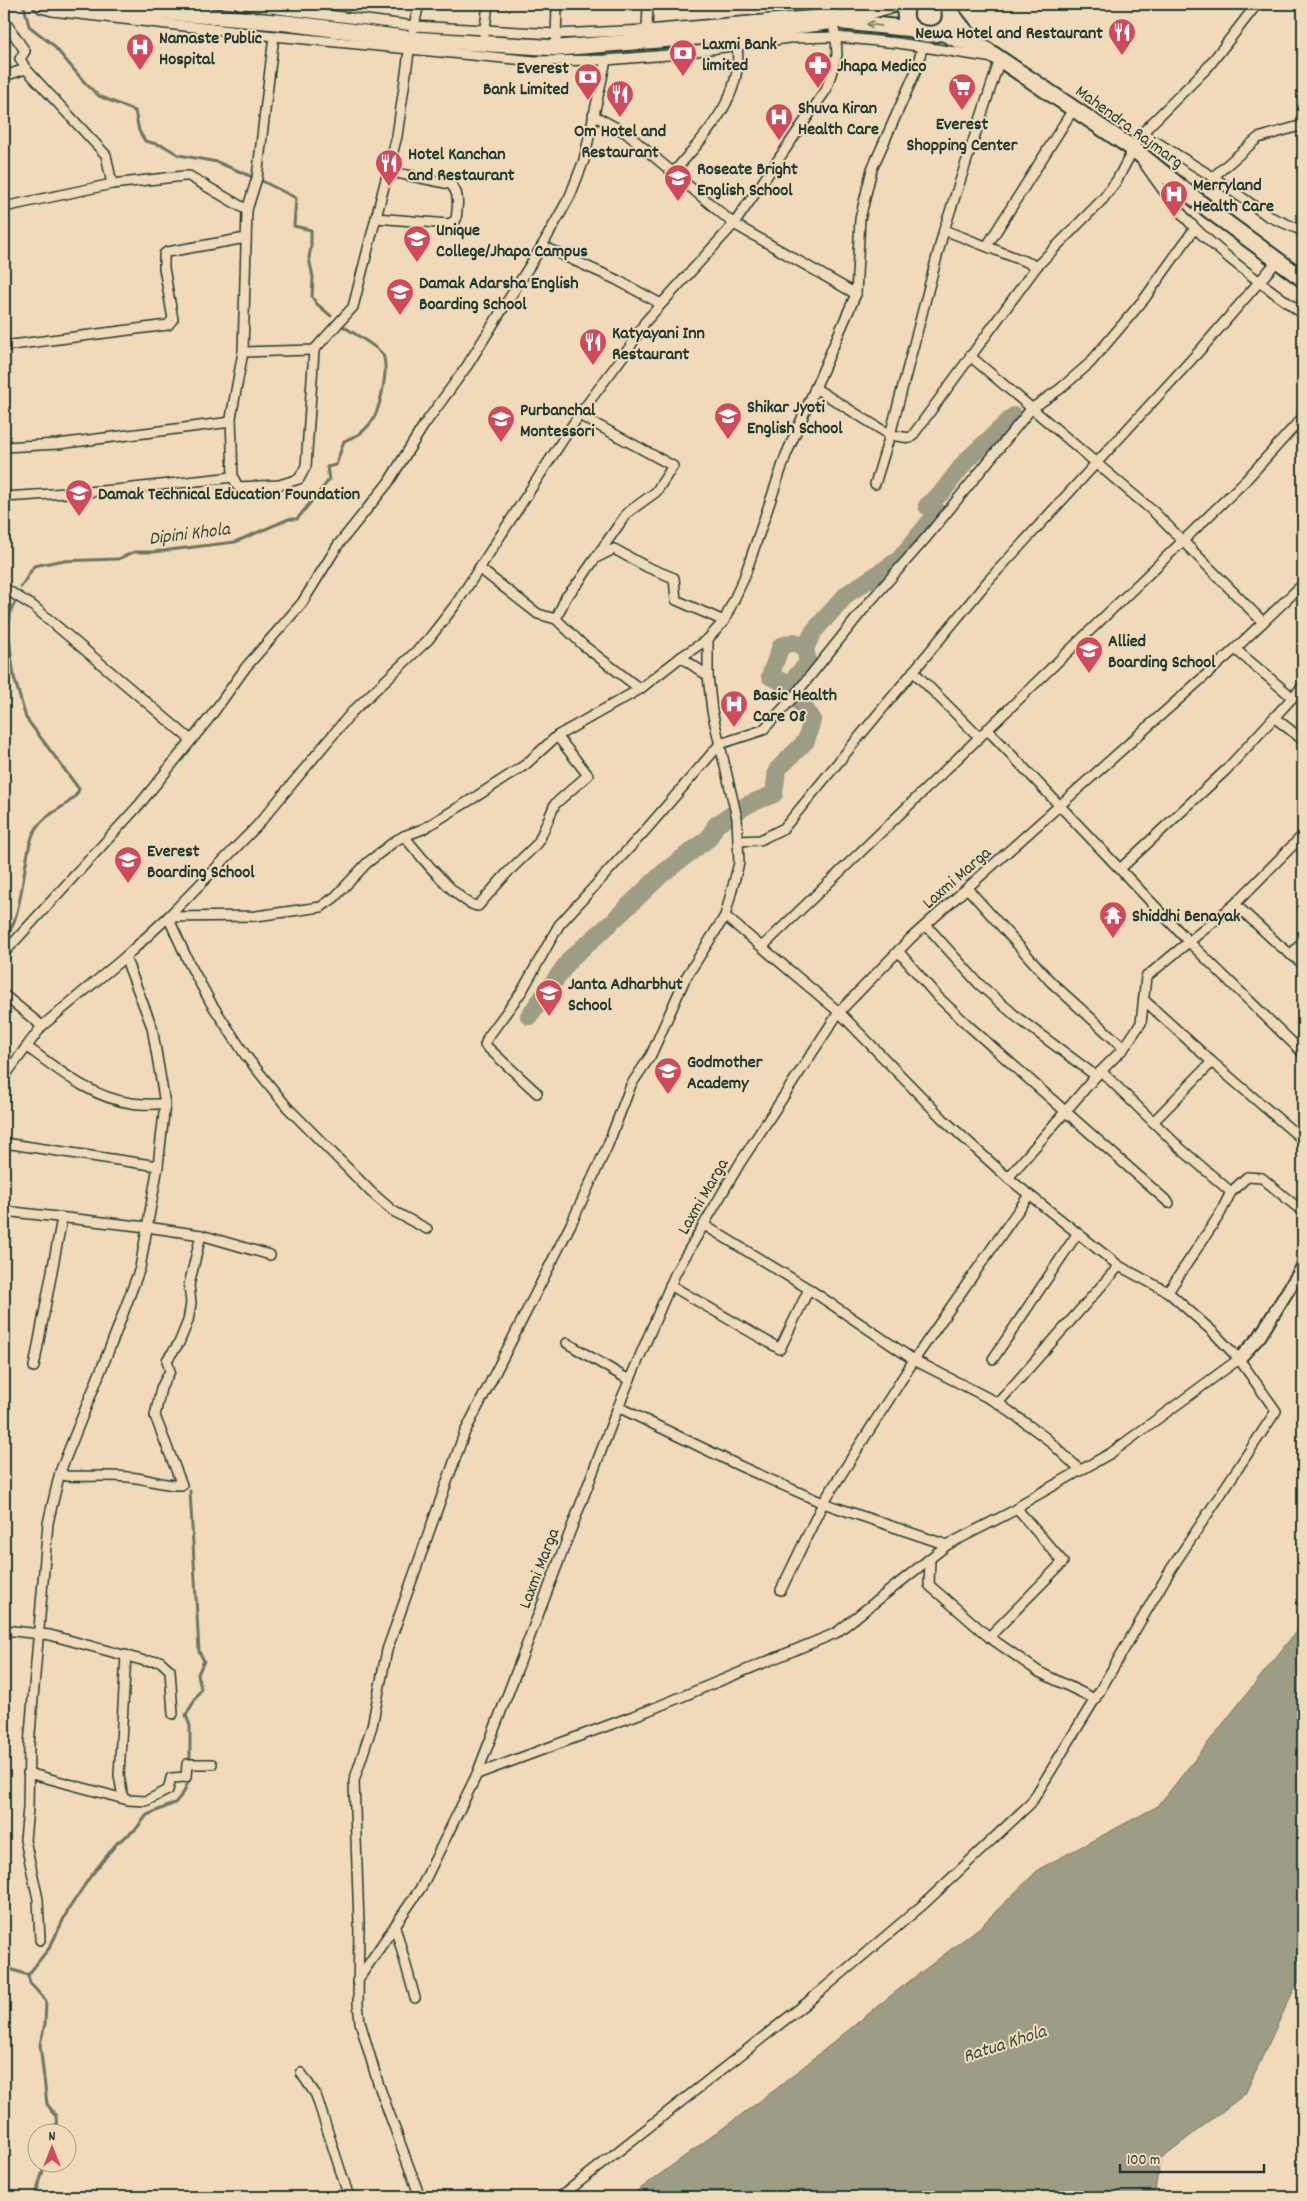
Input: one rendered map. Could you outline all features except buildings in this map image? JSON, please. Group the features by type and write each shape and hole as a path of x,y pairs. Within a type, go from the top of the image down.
{"highway":[{"path":"78,4 238,9 287,23 412,38 484,37 557,41 736,39 826,20 865,8 892,4"},
{"path":"908,4 906,8 910,24"},
{"path":"941,32 948,23 949,8"},
{"path":"949,8 965,31 979,45"},
{"path":"826,20 910,24 927,35 941,32 956,39 979,45"},
{"name":"Mahendra Rajmarg","path":"979,45 1132,148 1209,210 1303,279"}],"street":[{"path":"37,4 41,8 52,11 274,36 412,38 535,61 606,60 668,55 736,39 836,37 898,43 1000,59 944,230 890,435 875,484"},
{"path":"274,36 257,178 246,210 243,352 231,422 233,478 238,487 280,485 299,478 306,466 314,350 353,307 397,136 419,4"},
{"path":"484,37 488,4"},
{"path":"556,4 557,41 647,30 826,20 848,4"},
{"path":"647,30 648,4"},
{"path":"892,4 910,24"},
{"path":"816,388 890,435 910,438 1037,266 1103,199 1117,180 1132,148 1142,133 1208,67 1257,4"},
{"path":"4,20 24,48 25,51 20,60 26,70 106,155 112,184"},
{"path":"4,1077 42,1026 125,957 168,917 256,827 352,712 428,640 456,604 580,415 630,347 645,322 734,224 826,90 837,55 836,37 826,20"},
{"path":"674,172 715,124 734,89 739,64 736,39"},
{"path":"168,917 256,916 321,906 335,897 367,863 404,836 423,829 525,765 557,736 640,689 708,639 724,622 744,578 786,455 856,294 860,219 872,169 915,73 922,48"},
{"path":"4,953 139,806 246,667 302,603 338,544 388,482 424,425 467,366 542,246 570,196 584,160 606,60"},
{"path":"4,76 26,70"},
{"path":"987,246 1074,108"},
{"path":"593,115 626,133 734,224 856,294"},
{"path":"1213,177 1258,138 1303,125"},
{"path":"1142,133 1213,177 1268,216 1303,231"},
{"path":"1132,148 1195,228 1259,281 1303,314"},
{"path":"376,218 449,224 456,220 458,200 455,188 450,184 388,172"},
{"path":"4,207 112,184 189,176 246,210"},
{"path":"537,1093 485,1045 488,1037 522,991 559,925 644,832 720,744 764,730 790,701 867,605 926,538 1031,409 1060,389 1090,363 1146,298 1195,228"},
{"path":"944,230 1037,266"},
{"path":"4,346 168,325 173,319 164,268 164,254 246,238"},
{"path":"542,246 617,280 661,304"},
{"path":"738,841 760,840 784,828 987,582 1203,347 1278,260"},
{"path":"243,352 314,350"},
{"path":"970,356 1154,512 1263,622"},
{"path":"556,619 566,597 627,513 656,492 673,466 580,415"},
{"path":"762,947 1245,481 1303,417"},
{"path":"4,447 58,444 231,422"},
{"path":"4,497 115,490 233,478"},
{"path":"595,558 614,549 647,567 674,578 676,600 724,622"},
{"path":"479,568 538,614 556,619 583,645 640,689"},
{"name":"Laxmi Marga","path":"357,1981 422,1886 477,1774 618,1407 676,1272 740,1163 839,1012 926,925 1235,649 1303,584"},
{"path":"4,588 33,606 191,740"},
{"path":"420,2197 370,2056 360,2022 357,1981 359,1924 354,1781 372,1726 387,1650 464,1434 572,1224 606,1148 631,1085 652,1055 685,980 724,916 738,863 737,818 712,711 708,676 708,639"},
{"path":"1235,649 1292,696"},
{"path":"681,657 708,676"},
{"path":"913,671 979,737"},
{"path":"1121,868 1198,797 1275,718 1292,696 1303,686"},
{"path":"1275,718 1303,740"},
{"path":"987,729 1060,805 1083,832 1121,868 1189,942 1303,1053"},
{"path":"404,836 442,879 469,905 478,906 508,872 538,843 555,804 588,775 557,736"},
{"path":"1008,1178 1099,1073 1124,1048 1141,1023 1146,977 1235,904 1303,835"},
{"path":"968,889 1051,982 1124,1048"},
{"path":"1235,904 1303,964"},
{"path":"560,2197 809,2001 925,1903 1031,1803 1095,1699 1171,1569 1276,1411 1239,1359 1212,1331 1168,1292 1119,1266 1008,1178 944,1119 839,1012 724,916"},
{"path":"168,917 188,963 212,1003 246,1056 287,1107 370,1192 393,1211 426,1228"},
{"path":"926,925 979,984 1018,1018 1099,1073 1231,1192"},
{"path":"1291,955 1303,941"},
{"path":"898,951 937,996 1169,1203"},
{"path":"40,1940 41,1926 37,1893 25,1840 38,1633 48,1523 60,1472 140,1268 158,1166 165,1104 152,1027 125,957"},
{"path":"4,995 42,1026"},
{"path":"1144,1000 1212,1062 1303,1140"},
{"path":"27,1047 77,1083 102,1096 131,1103 165,1104"},
{"path":"1153,1122 1212,1062"},
{"path":"4,1142 158,1166"},
{"path":"1168,1292 1220,1214 1231,1192 1246,1177 1262,1178 1303,1212"},
{"path":"781,1590 823,1503 914,1360 1029,1195"},
{"path":"4,1211 201,1235 270,1255"},
{"path":"34,1367 62,1218"},
{"path":"704,1225 809,1289 914,1360 998,1403 1046,1438 1080,1470"},
{"path":"993,1359 1077,1234"},
{"path":"60,1472 66,1476 128,1477 154,1481 168,1486 182,1485 155,1416 161,1388 170,1372 167,1360 179,1343 188,1321 192,1303 188,1284 201,1235"},
{"path":"998,1403 1119,1266"},
{"path":"477,1774 629,1718 836,1633 947,1546 1017,1509 1023,1503 1111,1453 1239,1359 1260,1336 1303,1266"},
{"path":"670,1286 780,1349 809,1289"},
{"path":"567,1343 630,1380"},
{"path":"618,1407 742,1467 823,1503 947,1546"},
{"path":"988,1637 1063,1562 1017,1509"},
{"path":"930,1559 929,1585 988,1637 1039,1672 1095,1699"},
{"path":"4,1630 38,1633 145,1661 160,1661 170,1670 173,1714"},
{"path":"123,1798 119,1775 126,1655"},
{"path":"28,1773 123,1798 146,1801 168,1790 171,1778 186,1777 187,1764 212,1764"},
{"path":"395,1926 415,1998"},
{"path":"301,2073 316,2095 349,2197"}],"water":[{"name":"Ratua Khola","path":"1303,1623 1303,1981 1297,1983 1245,2094 1160,2159 1154,2197 629,2197 775,2090 889,1997 980,1927 1039,1869 1158,1806"}],"waterway":[{"name":"Dipini Khola","path":"24,6 29,26 53,45 86,84 99,96 135,111 139,131 145,141 164,146 179,155 217,162 296,198 294,226 311,230 309,258 313,277 312,297 331,316"},
{"name":"Dipini Khola","path":"21,587 34,566 59,561 118,559 134,552 153,552 235,542 289,519 297,519 329,480 327,467 336,465 344,441 361,433 366,428 373,419 380,402 385,371 383,355 371,344 343,326"},
{"path":"617,917 663,873 709,838 716,825 747,805 774,794 777,770 806,741 812,720 802,704 784,690 808,663 805,648 814,631 847,594 899,560 938,512 927,506 942,492 966,461 1014,416"},
{"path":"4,940 15,919 19,905 32,837 43,821 71,801 79,789 26,718 14,677 8,631 11,610 17,599"},
{"path":"784,690 783,682 770,676 781,646 794,642 805,648"},
{"path":"529,1016 571,958 610,924"},
{"path":"190,1491 199,1651 204,1661 198,1674 201,1689 186,1715 190,1726 190,1764"},
{"path":"28,1975 50,1947 68,1910 90,1877 117,1843 136,1829 147,1815 175,1803 184,1792 190,1777"},
{"path":"4,1967 28,1975 30,1983 46,2001 45,2024 40,2044 47,2104 56,2116 56,2124"},
{"path":"35,2197 42,2174"}],"place":[{"name":"Newa Hotel and Restaurant","path":"1122,56"},
{"name":"Namaste Public Hospital","path":"140,71"},
{"name":"Laxmi Bank limited","path":"683,77"},
{"name":"Jhapa Medico","path":"818,89"},
{"name":"Everest Bank Limited","path":"588,101"},
{"name":"Everest Shopping Center","path":"962,111"},
{"name":"Om Hotel and Restaurant","path":"620,118"},
{"name":"Shuva Kiran Health Care","path":"779,141"},
{"name":"Hotel Kanchan and Restaurant","path":"389,187"},
{"name":"Roseate Bright English School","path":"678,202"},
{"name":"Merryland Health Care","path":"1174,218"},
{"name":"Unique College/Jhapa Campus","path":"417,263"},
{"name":"Damak Adarsha English Boarding School","path":"400,316"},
{"name":"Katyayani Inn Restaurant","path":"593,366"},
{"name":"Shikar Jyoti English School","path":"728,440"},
{"name":"Purbanchal Montessori","path":"501,443"},
{"name":"Damak Technical Education Foundation","path":"79,517"},
{"name":"Allied Boarding School","path":"1089,674"},
{"name":"Basic Health Care 08","path":"734,728"},
{"name":"Everest Boarding School","path":"128,884"},
{"name":"Shiddhi Benayak","path":"1113,939"},
{"name":"Janta Adharbhut School","path":"549,1017"},
{"name":"Godmother Academy","path":"668,1095"}]}
